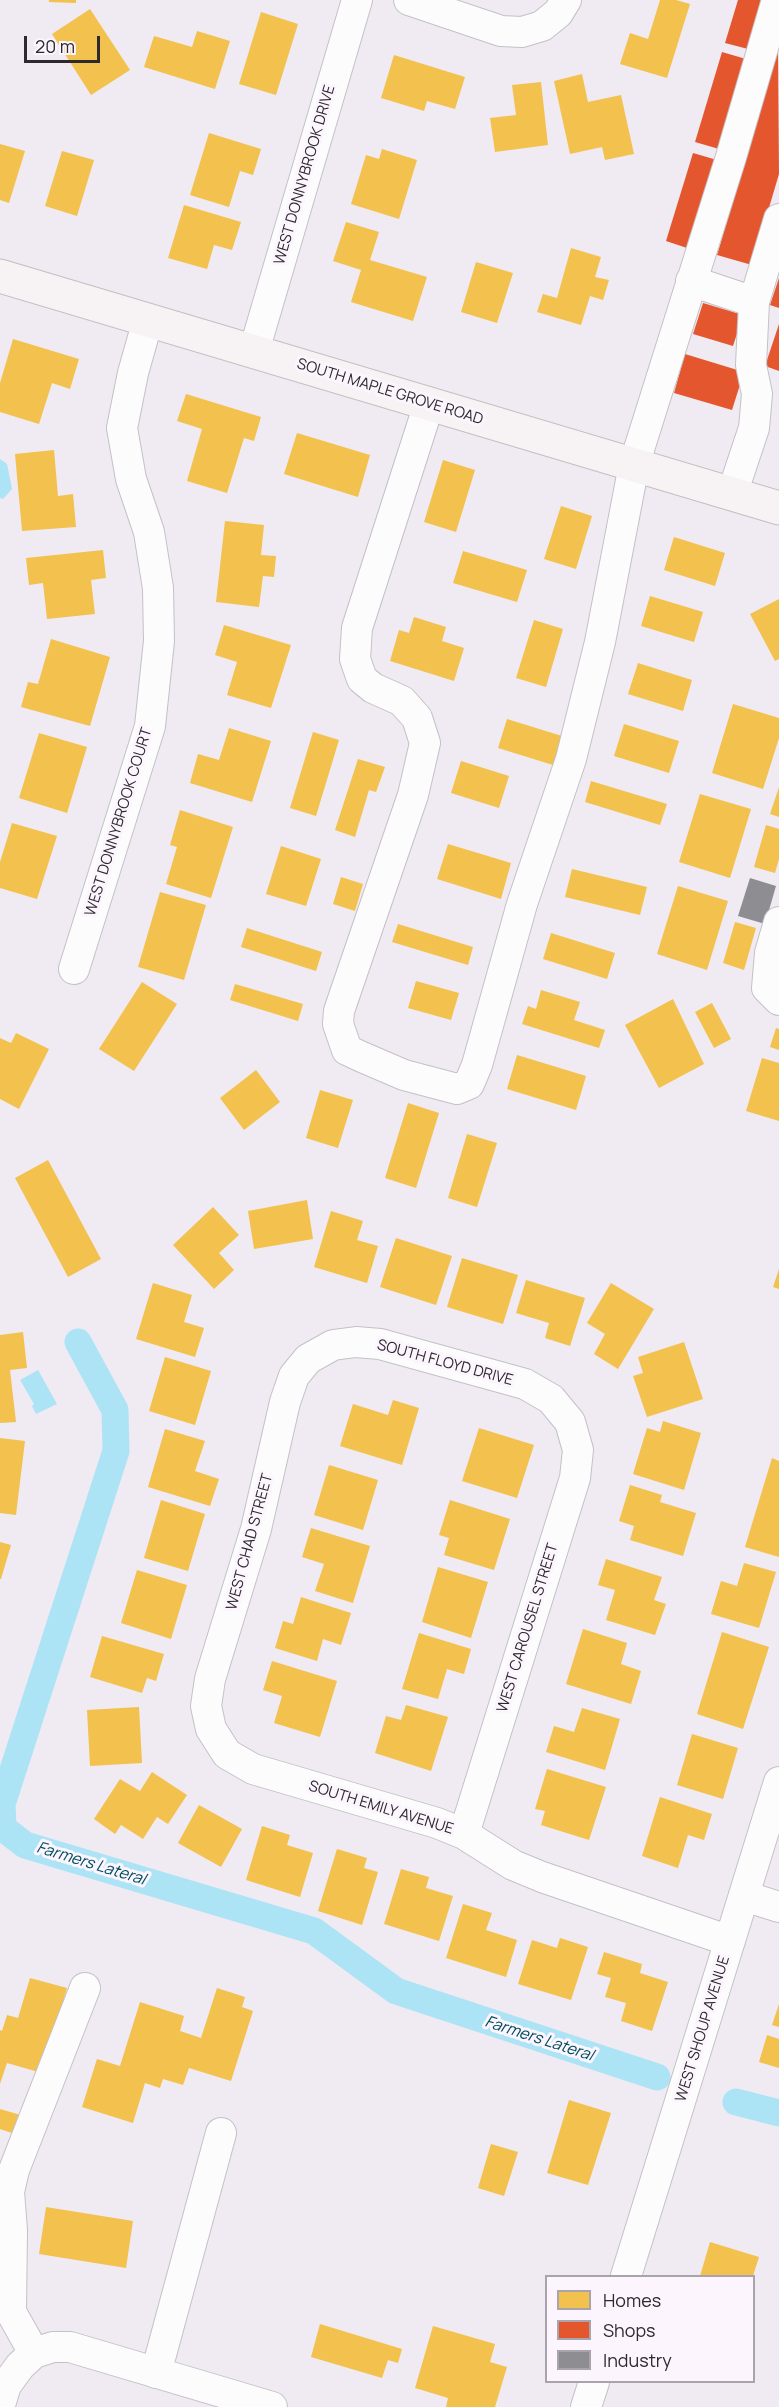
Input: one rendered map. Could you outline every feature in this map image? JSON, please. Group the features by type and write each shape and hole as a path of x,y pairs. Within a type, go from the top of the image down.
{"main road":[{"name":"SOUTH MAPLE GROVE ROAD","path":"0,276 779,508"}],"street":[{"name":"WEST DONNYBROOK DRIVE","path":"254,351 357,0"},
{"path":"409,0 501,31 522,32 542,26 558,13 566,0"},
{"path":"429,404 357,628 355,659 362,679 373,688 402,701 417,718 425,743 413,795 339,1011 338,1024 347,1050 404,1075 457,1089 469,1084 477,1065 532,871 571,759 600,642 634,465 777,0"},
{"path":"732,494 754,428 757,394 751,365 754,302 779,219"},
{"path":"691,281 754,302"},
{"name":"WEST DONNYBROOK COURT","path":"74,969 150,726 159,640 158,588 149,532 131,478 123,428 133,372 148,320"},
{"path":"773,994 770,952 779,922"},
{"name":"SOUTH FLOYD DRIVE","path":"308,1359 333,1345 356,1342 380,1344 525,1384 551,1399 570,1422"},
{"name":"WEST CHAD STREET","path":"211,1729 206,1706 210,1679 256,1529 285,1401 294,1376 308,1359"},
{"name":"WEST CAROUSEL STREET","path":"464,1834 575,1478 578,1450 570,1422"},
{"name":"SOUTH EMILY AVENUE","path":"211,1729 227,1754 253,1769 437,1823 464,1834 513,1865 730,1941"},
{"name":"WEST SHOUP AVENUE","path":"627,2275 779,1782"},
{"path":"744,1896 779,1907"},
{"path":"34,2353 11,2312 12,2230 9,2192 14,2170 86,1988"},
{"path":"156,2373 221,2133"},
{"path":"0,2405 6,2385 20,2366 34,2353 53,2347 70,2348 272,2407"},
{"path":"586,2407 594,2383"}],"water":[{"path":"0,459 7,464 12,489 3,499 0,498"},
{"path":"38,1370 57,1404 36,1414 32,1406 34,1404 20,1380"}],"building: Homes":[{"path":"49,0 76,0 76,3 49,2"},
{"path":"660,0 676,0 690,4 667,78 620,64 630,33 648,39"},
{"path":"90,9 130,70 91,95 52,34"},
{"path":"261,12 298,24 276,95 239,84"},
{"path":"197,31 230,41 215,89 144,67 154,36 192,47"},
{"path":"394,55 465,77 455,109 427,101 424,111 381,98"},
{"path":"582,74 588,102 621,95 634,154 605,160 602,147 570,154 554,81"},
{"path":"541,82 548,145 495,152 490,118 516,115 512,85"},
{"path":"209,133 261,149 253,175 240,171 229,207 190,195"},
{"path":"0,144 25,151 9,203 0,200"},
{"path":"382,149 417,160 399,219 351,204 366,155 379,159"},
{"path":"62,151 94,160 77,216 45,206"},
{"path":"184,205 241,222 232,250 214,245 207,269 168,258"},
{"path":"346,222 379,232 370,260 427,277 413,321 351,302 361,270 333,261"},
{"path":"571,248 601,257 595,277 609,280 603,300 590,296 581,325 537,312 543,294 557,298"},
{"path":"476,262 513,273 497,323 461,312"},
{"path":"13,339 79,359 70,389 52,383 39,424 0,412 0,383"},
{"path":"186,394 261,417 254,441 244,438 227,493 187,481 202,429 177,421"},
{"path":"297,433 370,455 358,497 284,474"},
{"path":"54,450 58,496 73,494 76,527 22,531 15,454"},
{"path":"443,460 475,470 456,532 424,522"},
{"path":"561,506 592,516 576,569 544,559"},
{"path":"225,521 264,525 261,555 276,556 274,577 263,576 259,607 216,602"},
{"path":"674,537 725,553 715,586 664,570"},
{"path":"103,550 106,578 91,580 95,614 47,619 43,583 29,585 26,558"},
{"path":"463,551 527,570 517,602 453,583"},
{"path":"650,596 703,612 694,642 641,626"},
{"path":"779,599 779,659 775,661 750,614"},
{"path":"414,617 446,627 442,641 464,648 454,681 390,661 399,630 409,633"},
{"path":"534,620 563,629 546,687 516,678"},
{"path":"224,625 291,645 271,708 227,695 237,662 215,655"},
{"path":"51,639 110,657 90,726 21,707 28,682 38,684"},
{"path":"638,663 692,680 683,711 628,694"},
{"path":"733,704 779,718 779,738 763,789 712,773"},
{"path":"507,719 562,736 553,765 498,748"},
{"path":"624,724 679,741 669,773 614,756"},
{"path":"229,728 271,741 252,802 190,783 198,754 219,760"},
{"path":"313,732 339,740 316,816 290,808"},
{"path":"39,733 87,747 67,813 19,798"},
{"path":"358,759 385,767 376,792 369,790 355,837 335,830"},
{"path":"461,761 509,776 499,808 451,793"},
{"path":"591,781 667,804 660,825 585,802"},
{"path":"779,787 779,817 770,814"},
{"path":"700,794 751,809 730,878 679,862"},
{"path":"180,810 233,827 211,898 166,884 177,847 170,845"},
{"path":"12,823 57,836 37,899 0,888 0,862"},
{"path":"766,825 779,829 779,859 775,873 754,867"},
{"path":"448,844 511,863 501,899 437,879"},
{"path":"281,846 321,859 306,906 266,894"},
{"path":"572,869 647,887 640,915 565,897"},
{"path":"341,877 363,884 355,911 333,904"},
{"path":"678,886 728,901 707,970 657,954"},
{"path":"160,892 206,905 184,980 138,967"},
{"path":"735,922 756,928 744,970 723,963"},
{"path":"398,924 473,947 468,965 392,942"},
{"path":"247,928 322,952 316,971 241,947"},
{"path":"551,933 615,953 607,979 543,959"},
{"path":"416,981 459,993 451,1020 408,1008"},
{"path":"142,982 177,1004 134,1071 99,1049"},
{"path":"235,984 303,1004 298,1021 230,1000"},
{"path":"541,990 580,1002 574,1020 605,1030 599,1048 522,1024 528,1006 536,1009"},
{"path":"673,999 704,1064 659,1088 625,1025"},
{"path":"712,1003 731,1039 714,1048 695,1012"},
{"path":"776,1028 779,1029 779,1050 770,1047"},
{"path":"16,1033 49,1049 19,1109 0,1099 0,1038 11,1043"},
{"path":"517,1055 586,1076 576,1110 507,1089"},
{"path":"762,1058 779,1063 779,1121 746,1111"},
{"path":"256,1070 280,1102 244,1130 220,1098"},
{"path":"320,1090 353,1100 338,1148 306,1138"},
{"path":"408,1103 439,1113 416,1188 385,1178"},
{"path":"467,1134 497,1143 477,1207 448,1198"},
{"path":"48,1160 101,1259 68,1277 15,1178"},
{"path":"307,1200 313,1239 254,1249 248,1211"},
{"path":"213,1207 239,1235 219,1253 234,1270 214,1289 173,1245"},
{"path":"331,1211 363,1221 357,1240 378,1246 367,1283 314,1267"},
{"path":"396,1238 452,1256 436,1305 380,1287"},
{"path":"462,1258 518,1275 503,1324 447,1307"},
{"path":"779,1269 779,1289 773,1287"},
{"path":"526,1280 585,1298 570,1346 545,1338 549,1323 516,1313"},
{"path":"153,1283 192,1295 184,1322 204,1328 195,1357 136,1339"},
{"path":"611,1283 654,1309 618,1369 594,1354 605,1334 587,1323"},
{"path":"23,1332 27,1368 10,1370 16,1422 0,1423 0,1335"},
{"path":"684,1342 703,1399 647,1417 633,1376 643,1373 638,1357"},
{"path":"165,1357 211,1371 195,1425 149,1411"},
{"path":"393,1400 419,1408 402,1465 340,1446 353,1404 388,1415"},
{"path":"663,1421 701,1433 684,1490 633,1474 647,1428 660,1432"},
{"path":"479,1428 534,1445 517,1498 462,1481"},
{"path":"165,1429 205,1441 195,1471 219,1479 210,1506 148,1487"},
{"path":"0,1438 25,1441 16,1515 0,1513"},
{"path":"772,1458 779,1461 779,1557 745,1547"},
{"path":"329,1465 378,1480 363,1530 314,1515"},
{"path":"630,1485 662,1495 660,1502 696,1513 683,1556 630,1540 634,1526 619,1521"},
{"path":"161,1500 205,1514 188,1571 144,1558"},
{"path":"450,1500 510,1519 494,1570 444,1555 449,1538 439,1535"},
{"path":"311,1528 370,1546 353,1603 315,1591 324,1564 302,1557"},
{"path":"0,1542 11,1545 1,1579 0,1579"},
{"path":"606,1559 662,1577 654,1600 666,1604 655,1635 606,1620 615,1590 598,1585"},
{"path":"744,1563 776,1572 759,1628 711,1614 721,1581 737,1586"},
{"path":"438,1567 488,1582 471,1638 422,1622"},
{"path":"137,1570 187,1585 171,1639 121,1623"},
{"path":"301,1597 351,1613 341,1645 323,1639 317,1661 275,1648 283,1621 293,1624"},
{"path":"583,1629 627,1643 621,1664 641,1671 631,1704 566,1684"},
{"path":"722,1632 769,1647 743,1729 697,1714"},
{"path":"419,1633 471,1649 464,1674 447,1669 438,1699 402,1689"},
{"path":"102,1636 164,1654 156,1681 147,1678 142,1693 90,1677"},
{"path":"272,1661 337,1681 320,1737 274,1723 282,1696 263,1690"},
{"path":"406,1705 448,1717 431,1771 375,1753 386,1716 401,1720"},
{"path":"139,1707 142,1763 90,1766 87,1710"},
{"path":"582,1708 620,1719 605,1770 546,1752 554,1726 574,1732"},
{"path":"692,1734 738,1748 723,1799 677,1785"},
{"path":"547,1769 606,1787 589,1840 541,1825 545,1811 535,1809"},
{"path":"152,1772 187,1795 168,1824 157,1817 143,1839 121,1825 115,1834 94,1819 120,1779 140,1791"},
{"path":"660,1797 712,1814 704,1840 688,1835 678,1868 642,1856"},
{"path":"199,1805 242,1829 221,1867 178,1843"},
{"path":"262,1826 290,1835 287,1845 313,1853 300,1897 246,1880"},
{"path":"337,1849 367,1858 364,1868 378,1872 362,1925 318,1911"},
{"path":"401,1869 429,1877 426,1888 453,1896 439,1941 384,1924"},
{"path":"463,1904 492,1913 486,1930 517,1940 506,1977 446,1958"},
{"path":"560,1938 588,1947 571,2000 518,1984 532,1940 557,1948"},
{"path":"604,1952 642,1964 640,1973 668,1982 652,2031 621,2021 626,2003 605,1997 611,1978 597,1974"},
{"path":"30,1978 67,1988 42,2073 7,2063 0,2084 0,2030 2,2031 7,2015 18,2018"},
{"path":"217,1988 245,1997 242,2007 253,2011 231,2081 189,2068 183,2085 163,2079 160,2088 145,2083 133,2123 82,2107 97,2059 120,2066 140,2002 184,2016 180,2031 201,2038"},
{"path":"779,2004 779,2027 772,2025"},
{"path":"767,2035 779,2039 779,2068 759,2062"},
{"path":"569,2100 611,2113 588,2185 547,2173"},
{"path":"0,2109 24,2116 18,2135 0,2129"},
{"path":"491,2144 518,2152 504,2196 478,2188"},
{"path":"46,2207 133,2221 126,2268 39,2254"},
{"path":"710,2242 759,2257 753,2275 700,2275"},
{"path":"320,2324 402,2349 398,2363 388,2360 382,2378 311,2357"},
{"path":"433,2326 495,2344 490,2362 507,2367 495,2407 446,2407 448,2398 415,2388"}],"building: Shops":[{"path":"738,0 763,0 748,49 725,43"},
{"path":"778,51 779,174 752,265 717,255"},
{"path":"722,52 746,59 719,149 695,142"},
{"path":"693,153 717,160 690,249 666,241"},
{"path":"779,278 779,308 770,305"},
{"path":"703,303 743,315 733,346 693,334"},
{"path":"779,324 779,371 765,366"},
{"path":"685,354 744,372 732,410 674,393"}],"building: Industry":[{"path":"750,878 776,886 765,924 738,916"}],"waterway":[{"name":"Farmers Lateral","path":"78,1342 115,1410 116,1451 2,1804 3,1828 25,1845 314,1931 396,1991 657,2077"},
{"name":"Farmers Lateral","path":"736,2102 779,2113"}]}
